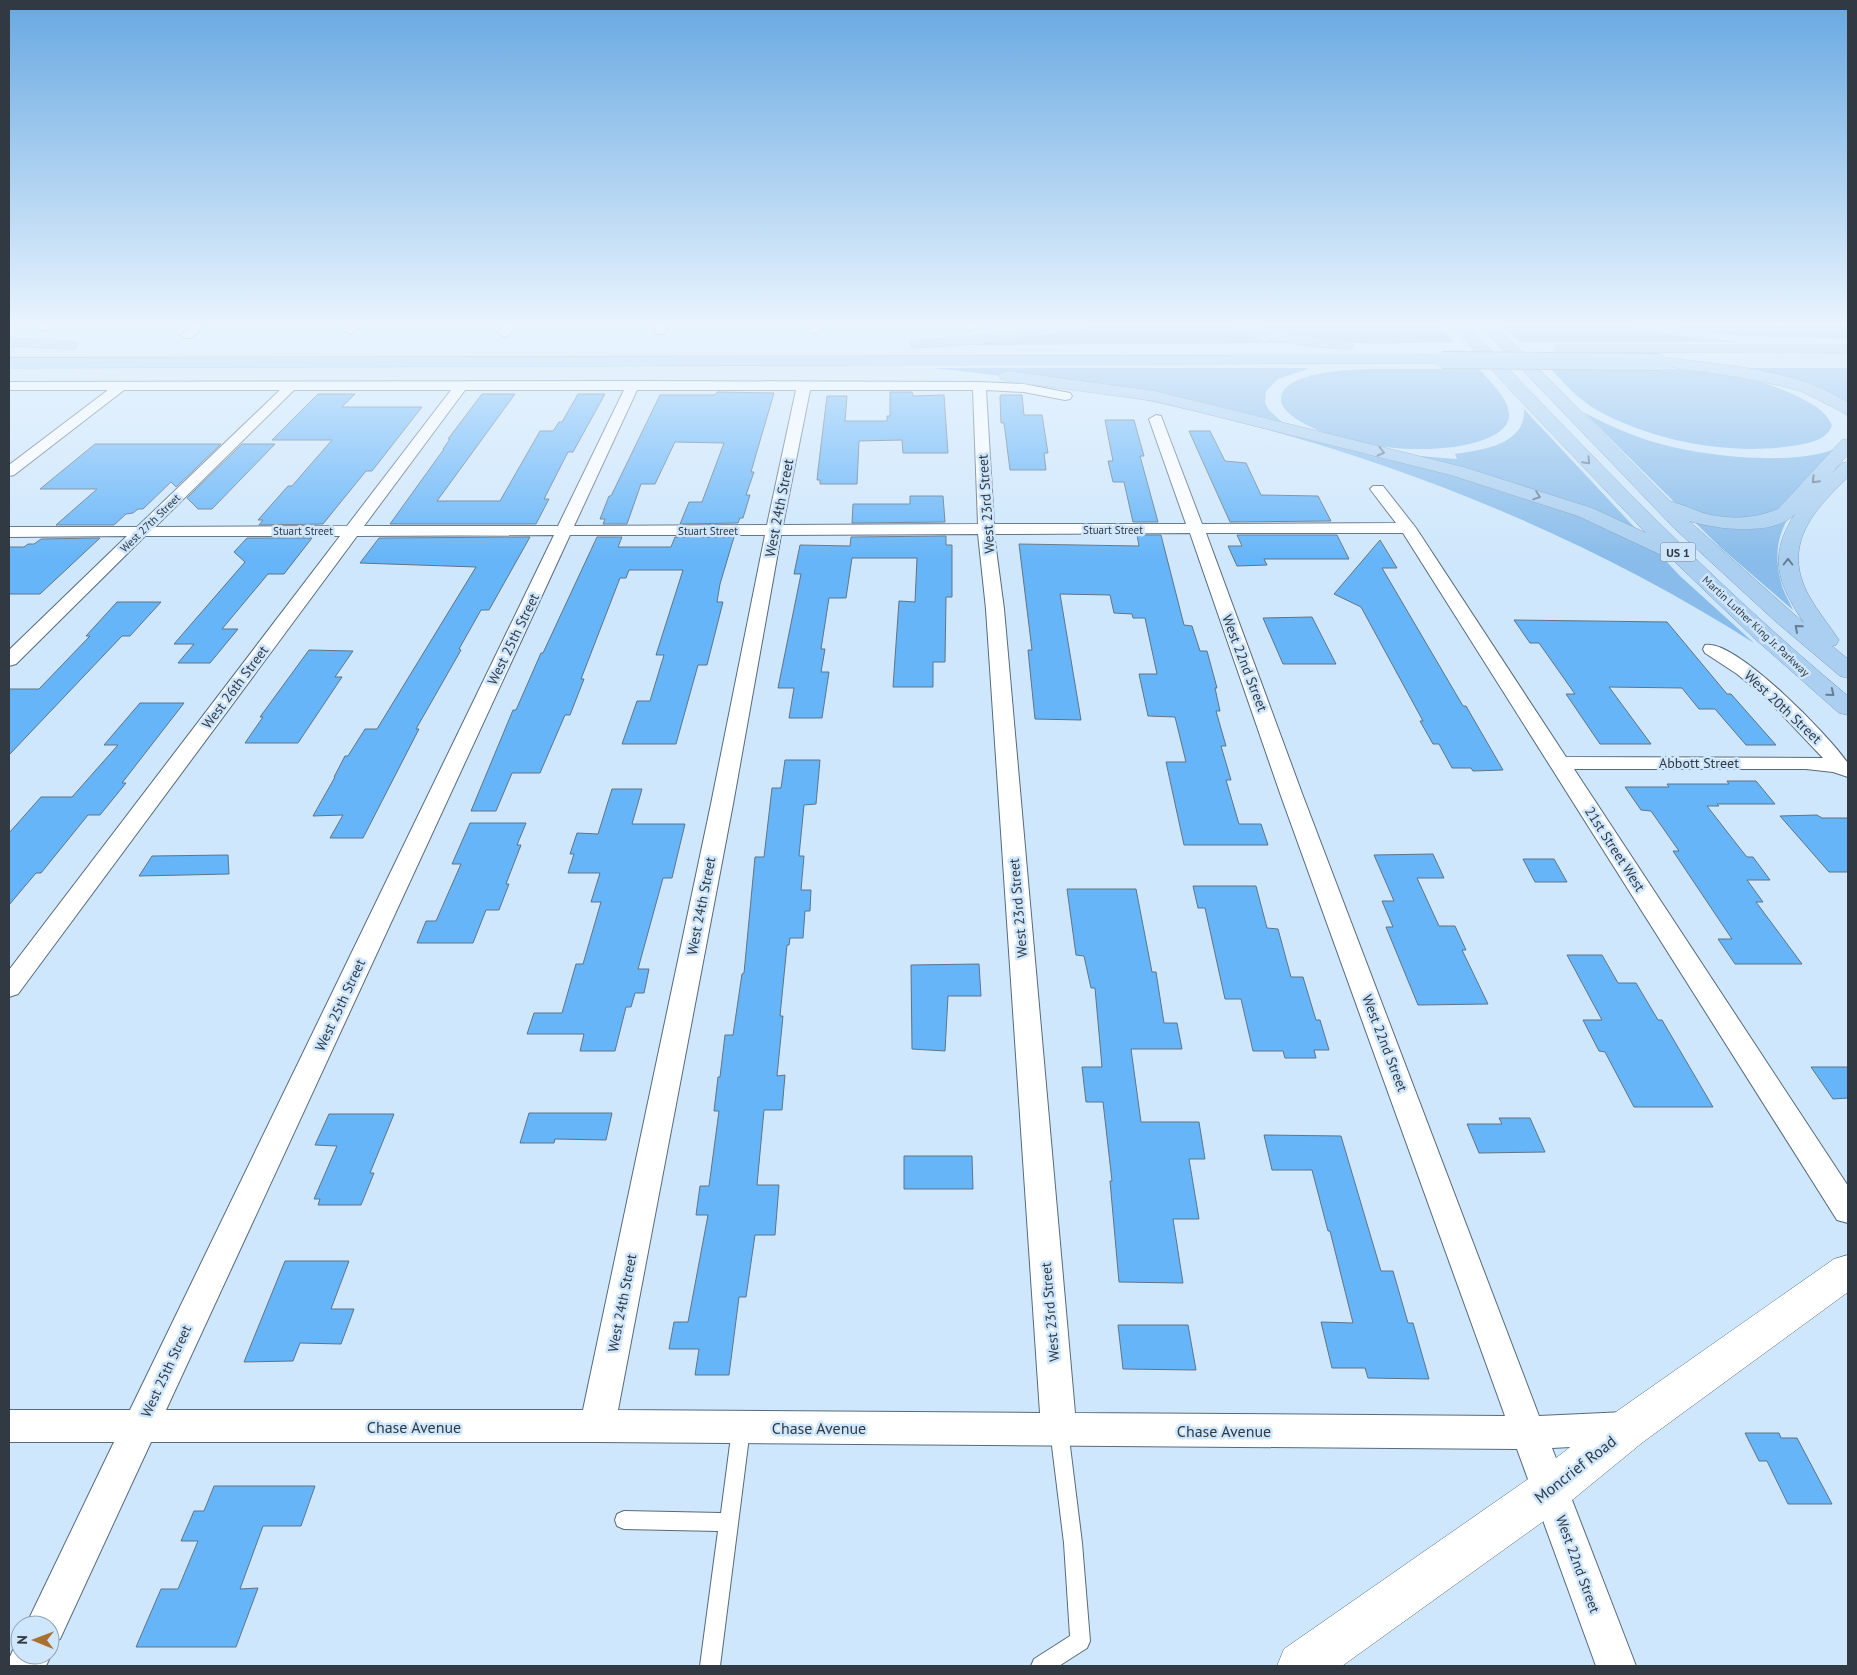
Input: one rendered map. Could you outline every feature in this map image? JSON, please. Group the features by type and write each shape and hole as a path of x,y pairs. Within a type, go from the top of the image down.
{"highway":[{"path":"1185,403 1298,430 1508,486 1585,512 1684,558"},
{"name":"Martin Luther King Jr. Parkway","path":"1532,403 1633,508 1751,624 1848,708"},
{"name":"Martin Luther King Jr. Parkway","path":"1564,403 1682,524 1768,603 1848,671"},
{"path":"1837,403 1848,410"},
{"path":"1661,503 1714,522 1732,524 1771,520 1785,513 1848,444"},
{"path":"1848,467 1807,510 1795,528 1789,546 1788,559 1791,581 1797,595 1811,618 1848,662"},
{"path":"1633,508 1682,524 1706,529 1744,532 1795,528"}],"main road":[{"name":"Moncrief Road","path":"1301,1666 1550,1490 1628,1428 1848,1271"}],"street":[{"path":"9,472 99,403"},
{"name":"West 27th Street","path":"9,660 273,403"},
{"name":"West 26th Street","path":"9,988 448,403"},
{"name":"West 25th Street","path":"51,1615 625,403"},
{"name":"West 24th Street","path":"597,1426 800,403"},
{"name":"West 23rd Street","path":"980,403 986,530 995,609 1059,1430"},
{"name":"West 22nd Street","path":"1156,420 1292,796 1419,1134 1422,1149 1527,1434 1616,1666"},
{"name":"21st Street West","path":"1378,489 1408,528 1848,1211"},
{"name":"Stuart Street","path":"9,532 1408,528"},
{"name":"West 20th Street","path":"1712,649 1744,670 1773,694 1828,750 1843,769"},
{"name":"Abbott Street","path":"1560,763 1806,763 1843,769"},
{"name":"Chase Avenue","path":"9,1426 597,1426 1527,1434 1628,1428"}],"lane":[{"path":"710,1666 741,1428"},
{"path":"1041,1666 1080,1641 1073,1543 1059,1430"},
{"path":"624,1520 729,1522"}],"shaded area":[{"path":"1156,403 1265,403 1269,410 1283,423 1406,455 1457,459 1455,454 1489,447 1510,438 1518,431 1523,421 1524,409 1680,576 1754,643 1660,588 1562,538 1462,495 1359,458 1254,426"},
{"path":"1282,403 1506,403 1509,416 1506,425 1498,433 1483,440 1464,445 1419,449 1371,445 1327,434 1295,418"},
{"path":"1587,403 1810,403 1822,411 1832,425 1823,437 1798,445 1774,448 1724,448 1699,445 1651,433 1598,411"},
{"path":"1829,403 1848,403 1848,417"},
{"path":"1583,412 1602,422 1651,441 1679,449 1729,456 1785,458 1810,455 1832,450 1848,441 1848,453 1806,494 1794,509 1785,524 1779,541 1777,561 1781,582 1793,610 1721,548"}],"building":[{"path":"309,403 346,403 342,407 422,407 372,471 366,471 323,524 259,525 263,520 258,520 288,486 292,486 332,440 272,440"},
{"path":"475,403 508,403 437,501 500,501 540,431 553,431 559,422 562,422 573,403 600,403 573,452 568,452 544,499 549,499 536,524 390,524 444,449 450,439 448,439"},
{"path":"656,403 771,403 751,472 754,472 746,495 750,495 743,518 740,518 738,523 680,524 689,502 702,502 724,443 675,442 655,484 641,484 627,524 603,524 605,519 600,519 609,496 611,496"},
{"path":"826,403 846,403 845,421 887,421 887,416 890,416 890,403 945,403 948,453 903,453 902,440 859,441 857,484 820,484 820,480 817,480"},
{"path":"1000,403 1023,403 1024,415 1042,415 1048,453 1044,453 1046,470 1010,470 1004,423 1001,423"},
{"path":"1105,420 1134,420 1144,456 1140,456 1158,522 1133,522 1124,482 1113,482 1108,461 1113,461"},
{"path":"1189,431 1210,431 1225,461 1246,463 1261,495 1318,496 1331,521 1230,522"},
{"path":"95,444 221,444 176,487 171,482 143,509 126,514 114,525 56,525 97,489 40,489"},
{"path":"242,444 275,444 212,509 198,509 187,498"},
{"path":"910,496 943,496 945,522 852,523 853,504 910,504"},
{"path":"1137,535 1161,535 1184,625 1192,626 1200,651 1207,651 1217,688 1215,688 1220,711 1216,711 1226,746 1221,746 1231,780 1226,780 1239,824 1261,824 1268,845 1184,845 1166,762 1186,762 1175,717 1148,716 1139,674 1157,674 1145,618 1133,618 1132,614 1114,613 1110,595 1060,594 1081,720 1035,719 1028,650 1032,650 1019,544 1139,546"},
{"path":"1237,535 1337,535 1349,559 1264,559 1267,565 1237,566 1228,546 1242,546"},
{"path":"946,536 946,545 952,545 952,597 946,597 945,662 933,662 933,687 893,687 899,601 915,602 917,558 852,558 846,598 829,598 821,649 825,649 821,672 829,672 822,718 789,718 794,688 778,688 801,574 794,574 800,545 850,546 851,537"},
{"path":"530,537 489,610 481,610 459,649 461,650 416,729 419,729 363,838 330,838 343,815 313,816 345,756 348,756 365,729 377,729 476,567 360,563 379,538"},
{"path":"597,537 622,537 618,547 671,547 675,537 734,537 720,584 717,602 723,602 707,665 698,665 676,744 622,744 637,701 650,701 664,655 656,655 683,570 629,570 626,578 620,578 581,679 584,679 570,715 565,715 540,773 512,773 496,811 471,811 513,710 516,710 541,653 543,653"},
{"path":"100,538 40,594 9,594 9,547 24,547 28,544 34,544 41,539"},
{"path":"247,538 312,538 284,574 268,574 222,629 238,629 210,663 178,663 194,644 174,644 245,562 234,552"},
{"path":"1380,540 1397,568 1382,568 1503,770 1473,771 1471,768 1452,768 1439,744 1433,744 1420,721 1423,721 1361,607 1334,594"},
{"path":"117,602 161,602 130,636 122,636 9,755 9,689 39,689 90,636 86,636"},
{"path":"1312,617 1336,664 1283,664 1263,618"},
{"path":"1514,620 1667,622 1727,694 1731,694 1776,745 1746,745 1715,709 1699,709 1682,688 1609,687 1651,744 1600,744 1566,694 1575,694 1539,643 1530,643"},
{"path":"309,650 353,651 335,677 342,677 298,743 245,743 263,717 260,717"},
{"path":"140,703 184,703 122,783 126,783 100,815 88,815 41,873 36,873 9,905 9,833 41,797 72,797 118,745 104,745"},
{"path":"785,760 820,760 816,804 804,805 799,856 804,856 801,890 811,890 810,911 805,911 803,938 790,938 789,945 787,945 780,1016 783,1016 777,1076 785,1075 782,1110 764,1110 757,1185 779,1185 775,1235 755,1235 746,1297 739,1297 729,1375 695,1375 699,1349 669,1349 674,1322 688,1322 708,1215 696,1215 700,1186 709,1186 719,1111 714,1111 718,1077 720,1077 725,1035 733,1035 742,974 744,973 755,857 764,857 772,788 781,788"},
{"path":"1727,781 1756,781 1775,804 1717,804 1719,806 1707,806 1747,857 1753,857 1770,880 1747,880 1763,902 1756,902 1802,964 1735,964 1718,939 1732,939 1673,851 1679,851 1651,811 1641,810 1625,787 1669,787 1667,784 1729,784"},
{"path":"612,789 642,789 632,824 685,824 672,878 663,878 638,969 649,969 644,993 635,993 631,1007 626,1007 615,1051 580,1051 584,1034 527,1034 534,1013 562,1013 576,964 583,964 601,902 591,902 600,873 568,873 574,854 570,854 577,833 598,834"},
{"path":"1817,815 1822,818 1848,818 1848,872 1829,872 1780,816"},
{"path":"470,823 526,823 517,845 521,845 506,884 509,884 499,910 486,910 473,943 417,943 426,921 436,921 461,864 452,864"},
{"path":"1433,854 1444,878 1417,878 1439,926 1455,926 1466,950 1462,950 1488,1004 1418,1005 1386,927 1393,927 1382,901 1394,901 1374,855"},
{"path":"228,855 229,874 139,876 152,856"},
{"path":"1523,859 1554,859 1567,882 1535,882"},
{"path":"1193,886 1256,886 1267,928 1278,929 1291,977 1303,977 1316,1020 1320,1020 1329,1050 1314,1050 1316,1058 1285,1058 1283,1051 1253,1051 1241,999 1225,999 1205,908 1198,908"},
{"path":"1067,889 1136,889 1152,972 1156,972 1164,1023 1177,1023 1182,1049 1131,1049 1141,1122 1199,1122 1205,1159 1189,1159 1199,1219 1173,1219 1183,1283 1119,1282 1110,1181 1112,1181 1103,1102 1086,1102 1082,1067 1102,1067 1095,988 1091,988 1084,956 1076,955"},
{"path":"1567,955 1602,955 1618,983 1636,983 1658,1020 1662,1020 1713,1107 1634,1107 1605,1052 1599,1051 1583,1020 1602,1020"},
{"path":"979,964 981,996 948,996 945,1051 912,1049 911,965"},
{"path":"1811,1067 1848,1067 1848,1098 1833,1099"},
{"path":"529,1113 612,1113 606,1140 555,1139 554,1143 520,1143"},
{"path":"329,1114 394,1114 370,1173 374,1173 361,1205 318,1205 320,1199 314,1199 337,1146 315,1145"},
{"path":"1499,1118 1530,1118 1545,1152 1479,1153 1467,1124 1502,1124"},
{"path":"1264,1135 1341,1136 1381,1271 1393,1271 1408,1323 1413,1323 1429,1379 1368,1378 1365,1368 1332,1368 1321,1322 1353,1323 1330,1231 1328,1231 1312,1170 1272,1170"},
{"path":"904,1156 972,1156 973,1189 904,1189"},
{"path":"285,1261 349,1261 331,1309 354,1309 341,1344 300,1343 293,1361 244,1362"},
{"path":"1118,1325 1188,1325 1196,1370 1123,1369"},
{"path":"1745,1433 1779,1433 1781,1438 1797,1438 1832,1504 1788,1504 1767,1461 1759,1461"},
{"path":"214,1486 315,1486 301,1526 263,1526 240,1589 258,1588 236,1647 136,1647 161,1589 178,1589 198,1541 181,1541 194,1511 204,1511"}]}
